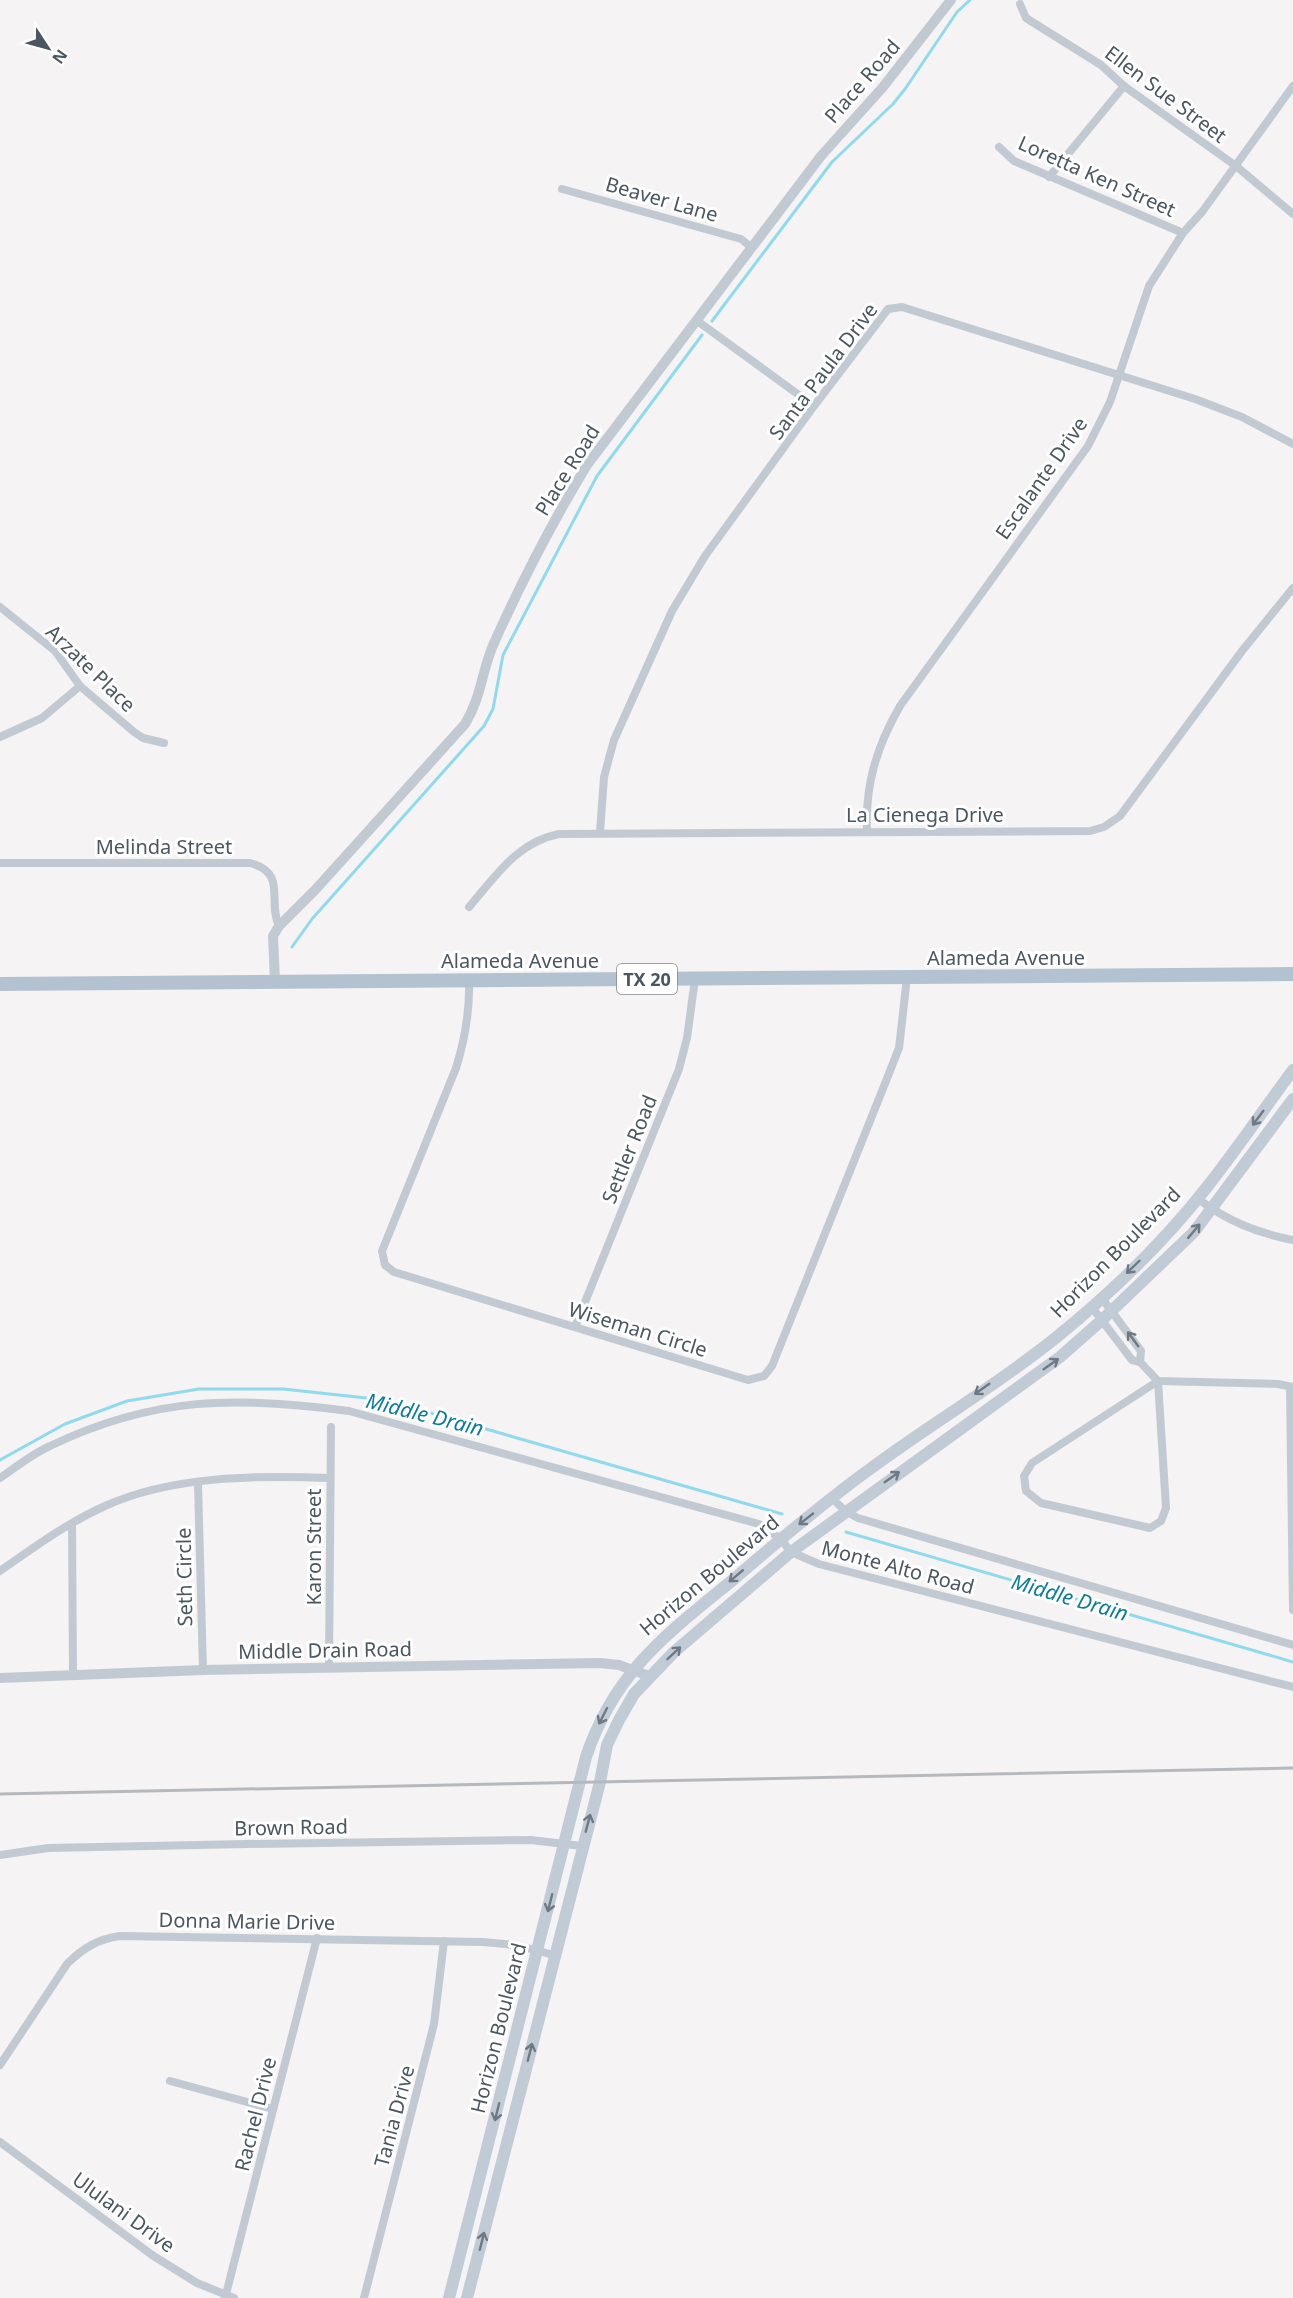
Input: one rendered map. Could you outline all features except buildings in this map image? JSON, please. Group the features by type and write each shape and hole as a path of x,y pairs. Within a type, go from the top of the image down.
{"main road":[{"name":"Alameda Avenue","path":"0,984 1293,974"},
{"name":"Horizon Boulevard","path":"449,2298 594,1732 609,1704 632,1670 654,1646 832,1498 1057,1336 1101,1297 1155,1246 1197,1198 1293,1071"},
{"name":"Horizon Boulevard","path":"467,2298 607,1744 634,1694 674,1652 791,1552 844,1511 1060,1357 1113,1311 1194,1232 1293,1099"}],"street":[{"name":"Place Road","path":"279,926 316,889 465,724 478,700 483,675 494,644 567,498 601,446 821,156 883,87 951,0"},
{"name":"Ellen Sue Street","path":"1020,4 1026,18 1101,65 1124,86 1236,166 1293,214"},
{"path":"1048,177 1124,86"},
{"name":"Escalante Drive","path":"867,831 871,772 885,731 900,706 967,612 1082,456 1105,414 1149,286 1183,233 1236,166 1293,86"},
{"name":"Loretta Ken Street","path":"999,147 1014,161 1048,177 1183,233"},
{"name":"Beaver Lane","path":"562,189 741,239 751,247"},
{"name":"Santa Paula Drive","path":"600,832 602,796 609,755 662,630 705,556 883,314 895,307 902,307 1213,405 1293,444"},
{"path":"696,320 814,406"},
{"name":"La Cienega Drive","path":"469,907 515,854 533,841 559,834 1090,831 1104,827 1120,816 1242,651 1293,588"},
{"name":"Arzate Place","path":"0,607 55,651 80,686 134,732 143,738 164,743"},
{"path":"0,737 42,718 80,686"},
{"name":"Melinda Street","path":"0,863 250,863 266,870 274,883 274,915 279,926"},
{"path":"274,981 273,936 279,926"},
{"name":"Wiseman Circle","path":"469,980 468,1017 456,1068 382,1251 382,1259 394,1272 739,1378 756,1379 768,1372 898,1048 907,977"},
{"name":"Settler Road","path":"575,1327 679,1069 687,1038 695,979"},
{"path":"1197,1198 1210,1208 1254,1231 1293,1240"},
{"path":"1101,1297 1141,1350 1140,1362"},
{"path":"1091,1306 1132,1360 1140,1362 1158,1381 1166,1508 1161,1521 1150,1528 1041,1503 1026,1491 1024,1476 1032,1463 1158,1381 1278,1384 1292,1387 1293,1610"},
{"name":"Monte Alto Road","path":"0,1478 48,1446 116,1418 184,1404 230,1400 287,1402 349,1411 759,1524 781,1539 791,1552 819,1564 1293,1687"},
{"name":"Karon Street","path":"329,1667 331,1427"},
{"path":"0,1571 72,1524 128,1497 153,1490 240,1477 329,1478"},
{"name":"Seth Circle","path":"198,1484 203,1670"},
{"path":"832,1498 844,1511 858,1518 1293,1645"},
{"path":"72,1524 73,1674"},
{"name":"Middle Drain Road","path":"0,1678 203,1670 600,1663 649,1676"},
{"name":"Brown Road","path":"0,1855 48,1848 247,1844 531,1840 582,1846"},
{"name":"Donna Marie Drive","path":"0,2065 68,1964 95,1942 120,1936 483,1942 555,1955"},
{"name":"Rachel Drive","path":"228,2297 317,1938"},
{"name":"Tania Drive","path":"364,2298 435,2024 444,1941"},
{"path":"170,2081 273,2109"},
{"name":"Ululani Drive","path":"0,2142 152,2255 228,2297"}],"waterway":[{"path":"712,321 832,162 893,104 957,12 970,0"},
{"path":"292,947 312,919 484,726 493,709 503,655 597,476 702,335"},
{"name":"Middle Drain","path":"0,1460 65,1424 127,1401 199,1389 283,1389 385,1400 782,1514"},
{"name":"Middle Drain","path":"846,1532 1293,1662"}],"railway":[{"path":"0,1794 1293,1768"}]}
